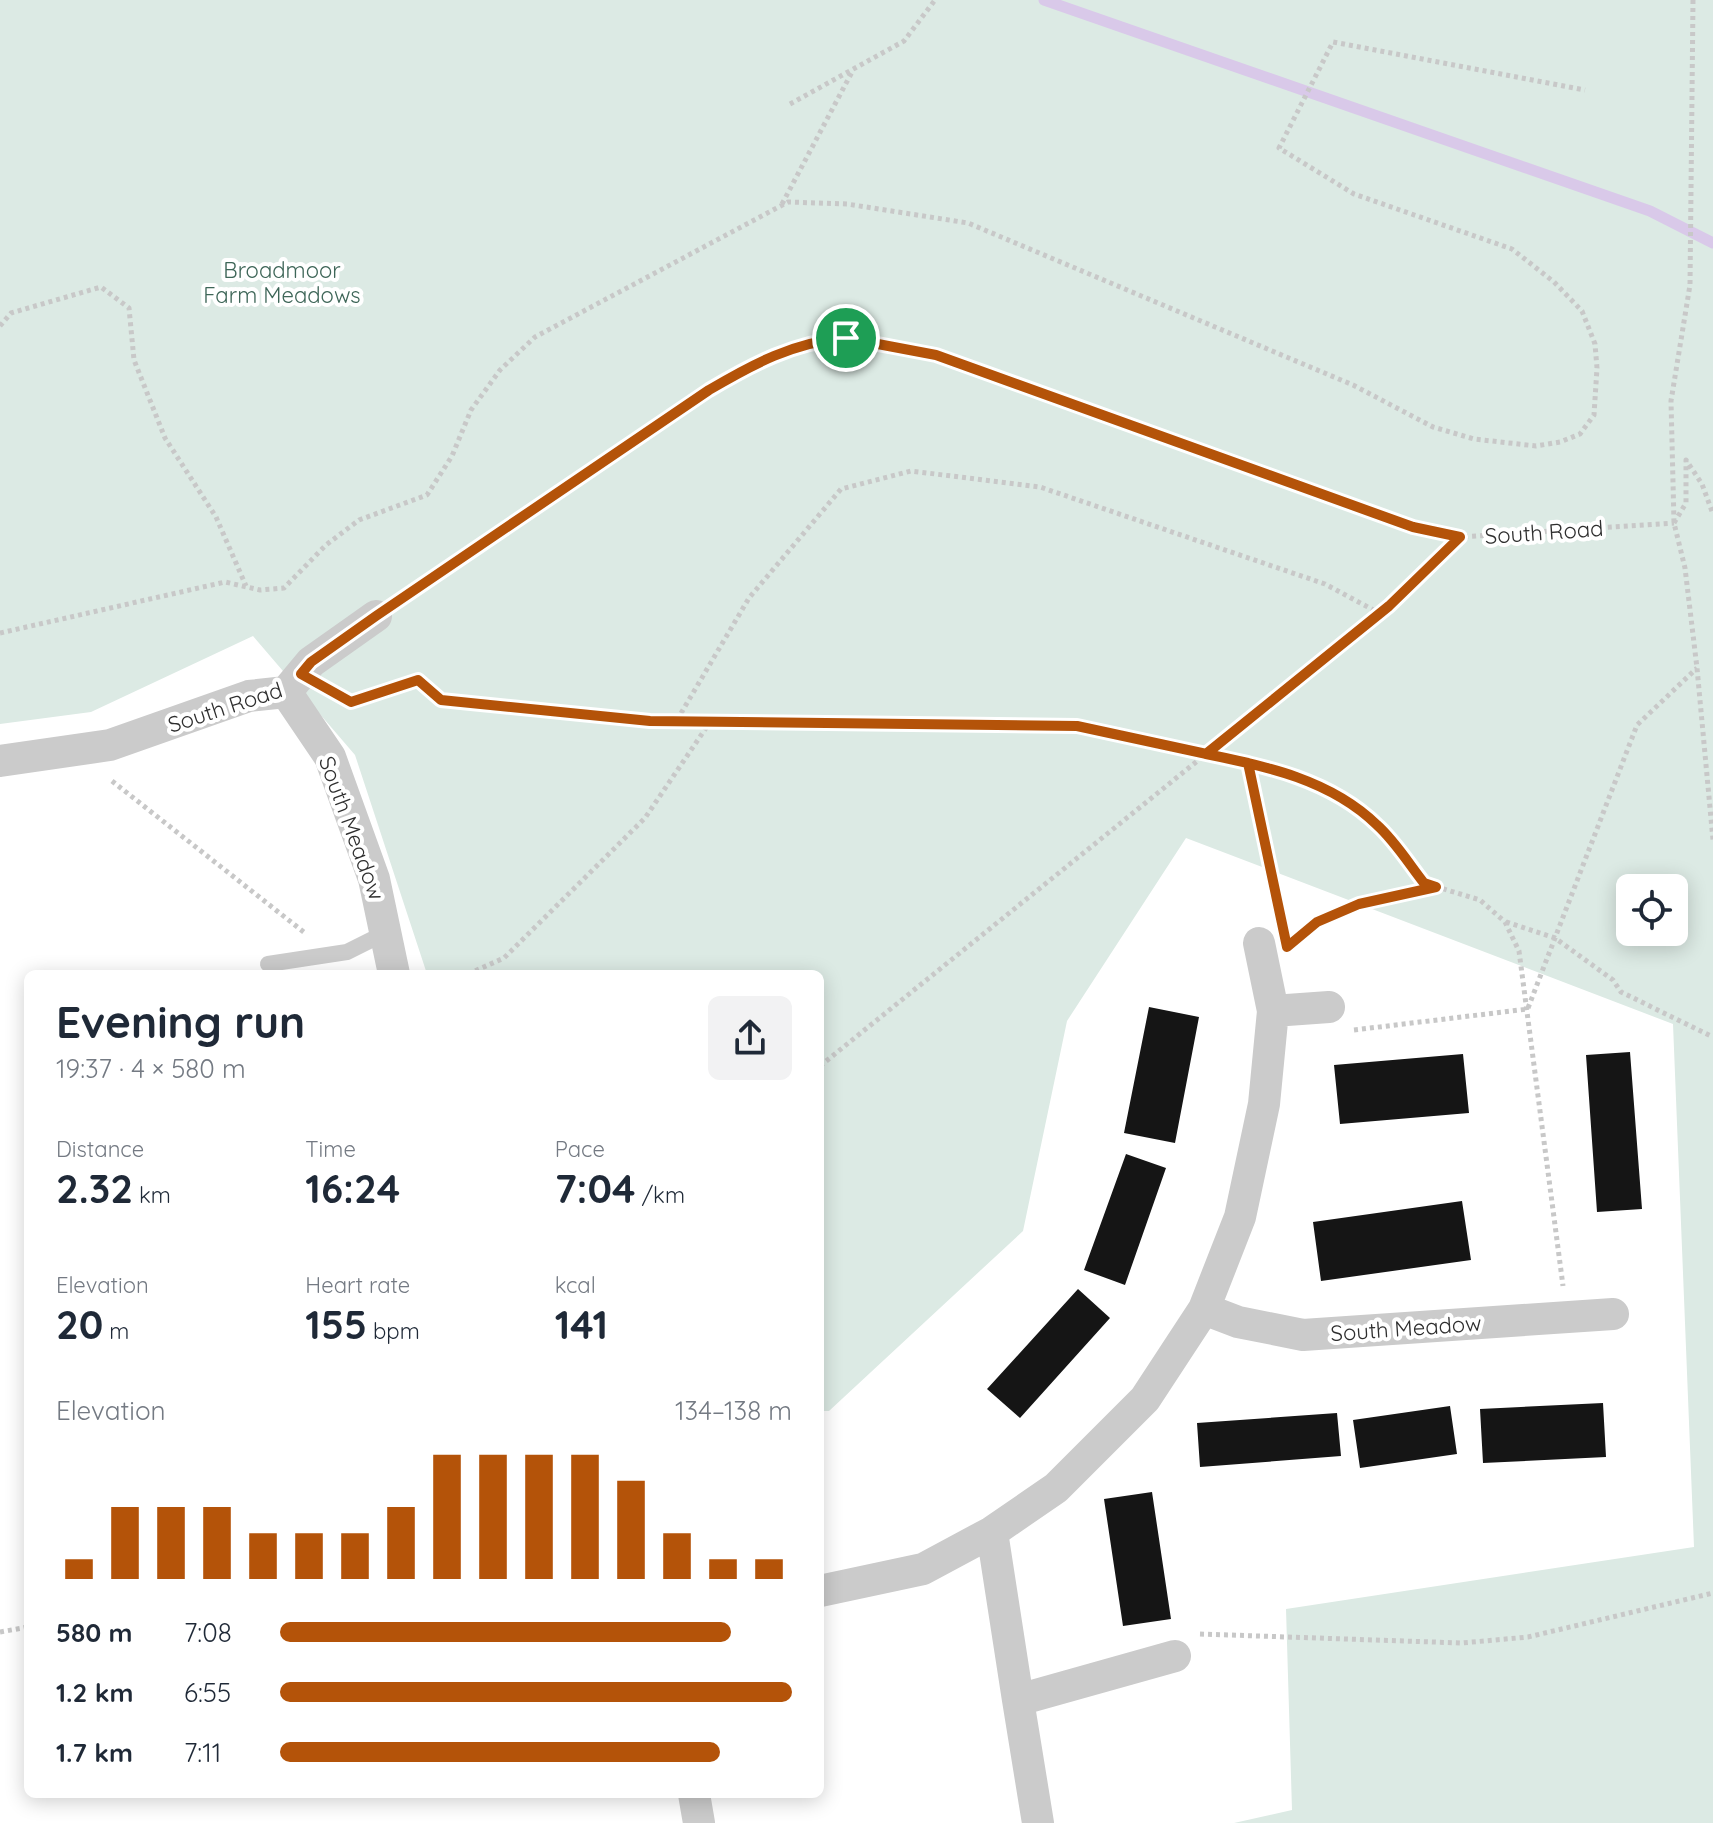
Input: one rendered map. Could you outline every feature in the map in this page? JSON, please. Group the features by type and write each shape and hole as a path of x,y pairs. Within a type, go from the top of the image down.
{"street":[{"name":"South Road","path":"0,761 110,745 293,683 311,662 376,616"},
{"name":"South Meadow","path":"293,683 330,757 374,879 393,970"},
{"path":"824,1590 923,1569 992,1532 1056,1488 1145,1399 1204,1309 1240,1217 1264,1104 1276,941"},
{"path":"1273,1011 1329,1007"},
{"name":"South Meadow","path":"1204,1309 1238,1322 1303,1335 1613,1314"},
{"path":"992,1532 1038,1823"},
{"path":"1018,1700 1180,1645"},
{"path":"695,1798 699,1823"}],"lane":[{"path":"268,964 347,952 387,932"}],"path":[{"path":"790,104 904,41 935,0"},
{"path":"1693,0 1690,285 1671,401 1674,523 1685,568 1713,840"},
{"path":"0,633 225,582 260,590 284,588 326,545 359,520 427,495 452,456 471,410 500,370 535,337 788,202 847,204 968,223 1353,385 1433,427 1474,439 1536,446 1560,442 1580,434 1594,415 1595,344 1582,311 1554,282 1512,249 1354,194 1279,148 1333,42 1585,90"},
{"path":"781,205 852,71"},
{"path":"0,326 11,313 101,287 129,308 134,360 165,438 216,517 247,587"},
{"name":"South Road","path":"376,616 610,456 754,363 817,340 846,338 936,355 1413,527 1460,537 1674,523"},
{"path":"1674,523 1686,503 1686,460 1702,484 1713,514"},
{"path":"676,721 749,598 841,489 911,471 1040,487 1325,584 1379,613"},
{"path":"824,1063 1379,613 1460,537"},
{"path":"1528,1009 1637,725 1697,668"},
{"path":"293,683 351,702 418,680 441,700 650,721 1077,726 1274,768 1340,796 1378,825 1424,883 1480,900 1505,922 1519,951 1567,1318"},
{"path":"477,970 504,958 645,818 710,722"},
{"path":"74,750 332,954"},
{"path":"1248,763 1276,941 1359,904 1436,887"},
{"path":"1505,922 1555,938 1613,980 1621,992 1713,1037"},
{"path":"1329,1007 1334,1033 1528,1009"},
{"path":"1180,1645 1462,1643 1528,1637 1713,1593"},
{"path":"0,1632 24,1628"}],"green space":[{"name":"Broadmoor Farm Meadows","path":"0,0 1713,0 1713,1823 1234,1823 1292,1810 1286,1609 1694,1547 1673,1024 1186,838 1067,1021 1023,1231 829,1411 824,1411 824,970 426,970 355,755 253,636 91,712 0,724"}],"building":[{"path":"1149,1007 1199,1017 1175,1143 1124,1133"},
{"path":"1630,1052 1642,1209 1597,1212 1586,1055"},
{"path":"1463,1054 1469,1113 1340,1124 1334,1065"},
{"path":"1126,1154 1166,1168 1125,1285 1084,1270"},
{"path":"1462,1201 1471,1260 1321,1281 1313,1222"},
{"path":"1078,1289 1110,1318 1020,1418 987,1389"},
{"path":"1603,1403 1606,1457 1483,1463 1480,1409"},
{"path":"1450,1406 1457,1454 1360,1468 1353,1420"},
{"path":"1337,1413 1341,1456 1200,1467 1197,1423"},
{"path":"1152,1492 1171,1619 1123,1626 1104,1499"}],"waterway":[{"path":"1044,0 1650,211 1713,243"}],"route":[{"path":"846,338 817,340 787,350 754,363 709,390 376,616 311,662 301,674 351,702 418,680 441,700 650,721 1077,726 1248,763 1287,947 1317,922 1359,904 1436,887 1424,883 1378,825 1340,796 1274,768 1248,763 1206,754 1389,606 1460,537 1413,527 936,355 846,338"}]}
